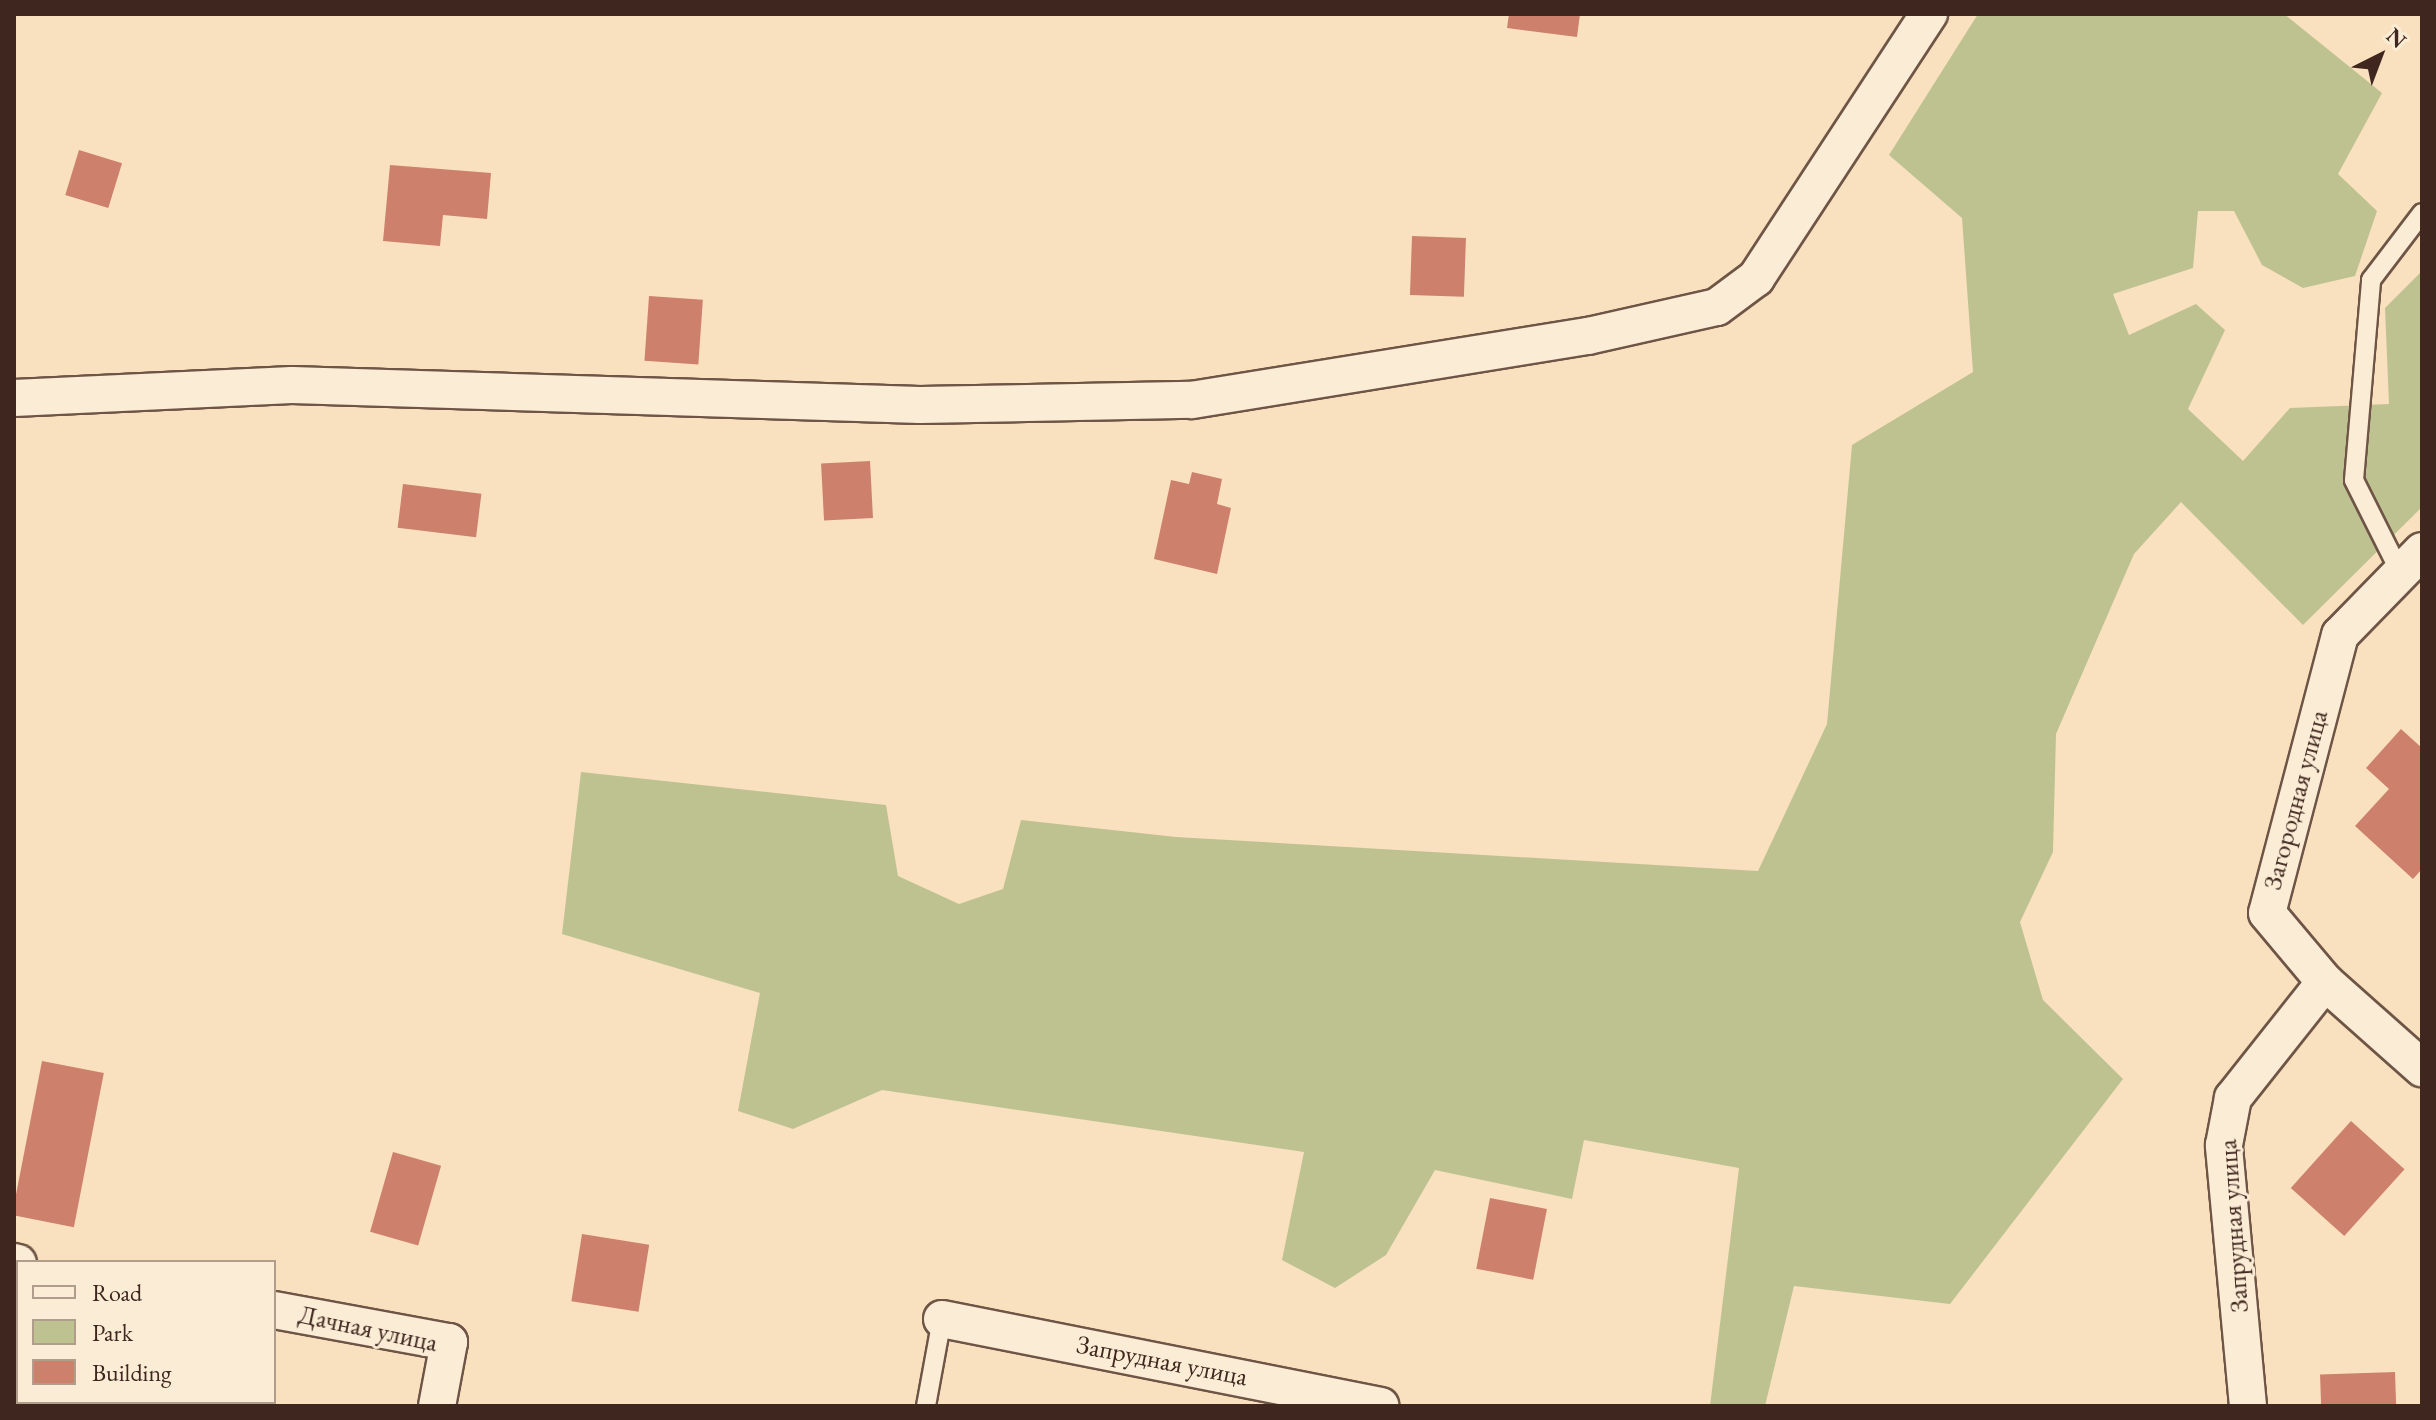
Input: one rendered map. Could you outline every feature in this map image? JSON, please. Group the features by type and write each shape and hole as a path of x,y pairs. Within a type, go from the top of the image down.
{"street":[{"path":"14,398 292,385 920,405 1192,400 1588,336 1717,307 1756,278 1929,14"},
{"name":"Загородная улица","path":"2411,562 2340,635 2267,913 2325,982 2422,1068"},
{"name":"Запрудная улица","path":"2248,1406 2224,1145 2230,1109 2233,1098 2325,982"},
{"name":"Дачная улица","path":"276,1310 449,1342 437,1406"},
{"name":"Запрудная улица","path":"942,1319 1320,1399 1380,1406"}],"lane":[{"path":"2411,562 2354,480 2371,280 2422,213"},
{"path":"926,1406 942,1319"}],"green space":[{"path":"1978,14 2284,14 2382,93 2338,174 2377,211 2355,276 2303,288 2262,265 2234,211 2198,211 2193,268 2113,294 2129,335 2196,304 2225,330 2188,409 2243,461 2290,408 2389,404 2385,308 2422,271 2422,507 2303,625 2181,502 2134,554 2056,734 2053,852 2020,922 2043,1000 2123,1079 1950,1304 1794,1286 1765,1406 1710,1406 1739,1168 1584,1140 1572,1199 1435,1170 1386,1255 1335,1288 1282,1260 1304,1152 882,1090 793,1129 738,1111 760,993 562,934 581,772 886,805 898,876 959,904 1003,889 1021,820 1176,837 1758,871 1827,724 1852,445 1973,372 1962,218 1889,155"}],"building":[{"path":"1509,14 1580,14 1577,37 1507,28"},
{"path":"79,150 122,163 108,208 65,195"},
{"path":"390,165 491,173 487,219 443,215 440,246 383,241"},
{"path":"1412,236 1466,238 1464,297 1410,295"},
{"path":"649,296 703,300 698,365 644,361"},
{"path":"870,461 873,518 824,520 821,464"},
{"path":"1192,472 1222,479 1217,504 1231,508 1217,574 1154,559 1171,480 1189,484"},
{"path":"403,484 481,494 476,537 398,528"},
{"path":"2401,729 2422,748 2422,869 2413,879 2355,826 2389,789 2366,768"},
{"path":"42,1061 104,1073 74,1227 14,1215"},
{"path":"2351,1121 2405,1169 2344,1236 2291,1188"},
{"path":"393,1152 441,1166 418,1246 370,1232"},
{"path":"1490,1198 1547,1209 1533,1280 1476,1269"},
{"path":"582,1234 649,1245 639,1312 571,1301"},
{"path":"2395,1372 2396,1406 2321,1406 2320,1375"},
{"path":"58,1404 102,1404 57,1406"}]}
